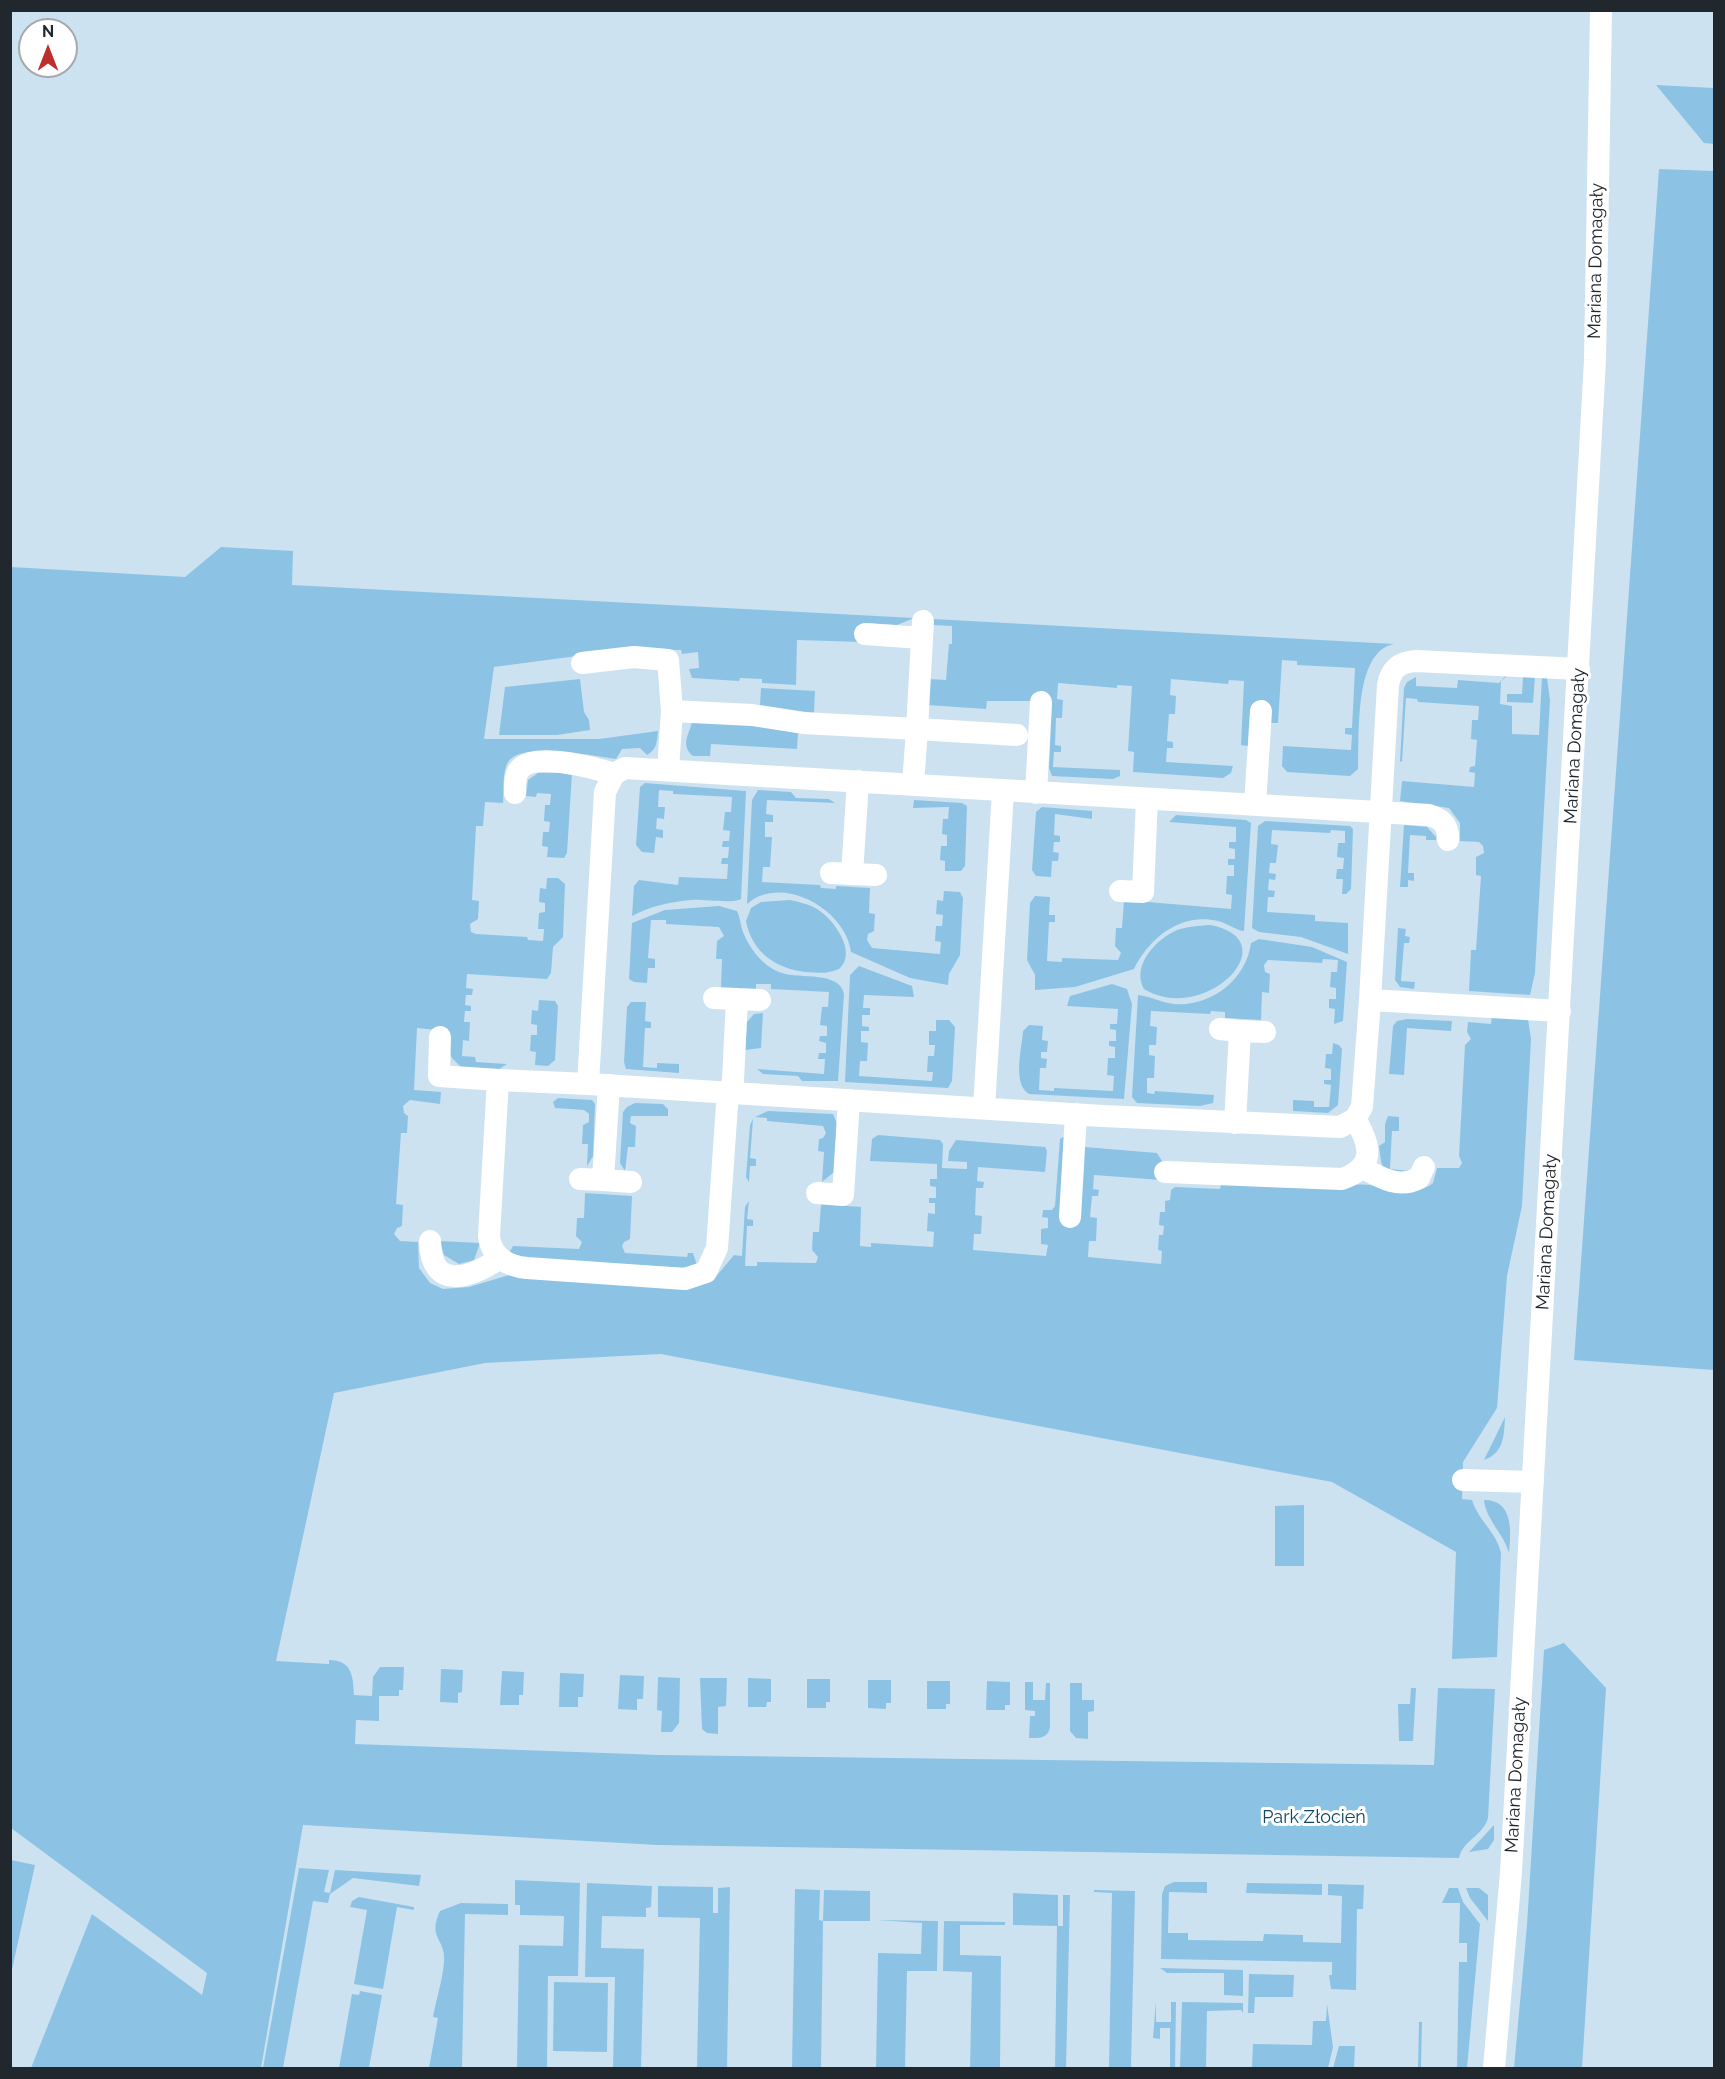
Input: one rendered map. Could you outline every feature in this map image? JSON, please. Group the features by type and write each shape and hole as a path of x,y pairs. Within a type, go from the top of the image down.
{"street":[{"name":"Mariana Domagały","path":"1494,2068 1511,1872 1580,669 1595,360 1601,10"},
{"path":"865,634 923,629 913,785"},
{"path":"582,663 634,657 676,660 668,769"},
{"path":"440,1037 439,1076 1334,1127 1355,1119 1363,1103 1388,685 1396,667 1404,662 1420,661 1580,669"},
{"path":"1036,793 1041,702"},
{"path":"672,711 752,715 803,723 1017,735"},
{"path":"1255,805 1261,711"},
{"path":"515,793 517,773 522,766 530,763 575,763 614,774"},
{"path":"603,1180 598,1085 604,799 607,786 614,774 625,768 1380,812 1436,817 1446,826 1448,840"},
{"path":"858,781 842,873 876,875"},
{"path":"984,1108 1003,791"},
{"path":"1120,891 1153,892 1148,799"},
{"path":"714,998 760,1000"},
{"path":"498,1080 489,1236 492,1247 500,1258 510,1265 526,1268 685,1279 706,1272 717,1248 737,999"},
{"path":"1370,1000 1560,1011"},
{"path":"1235,1123 1230,1030 1264,1032"},
{"path":"818,1193 843,1195 849,1100"},
{"path":"1070,1217 1076,1114"},
{"path":"1165,1172 1342,1179 1358,1173 1363,1168 1368,1147 1364,1134 1355,1119"},
{"path":"1363,1168 1383,1180 1408,1182 1419,1178 1424,1167"},
{"path":"580,1179 631,1182"},
{"path":"430,1241 433,1262 440,1271 449,1276 472,1274 500,1258"},
{"path":"1463,1480 1533,1482"}],"green space":[{"path":"1656,85 1714,88 1714,144 1704,143"},
{"path":"1659,169 1714,171 1714,1370 1574,1360"},
{"name":"Park Złocień","path":"221,547 293,551 292,585 914,618 897,625 863,623 861,642 797,640 796,685 762,683 762,679 740,678 739,681 692,678 689,669 699,668 698,652 682,654 681,650 630,649 494,667 484,739 599,739 658,731 655,748 647,755 640,748 622,749 616,759 542,751 515,756 508,762 505,771 503,803 485,802 483,826 476,826 472,900 479,901 478,919 470,924 471,932 527,937 528,940 543,941 544,929 538,929 539,913 545,912 545,903 539,902 540,888 546,889 547,878 558,878 565,884 563,937 553,947 551,973 547,979 467,974 466,988 473,989 472,995 466,995 465,1005 471,1006 471,1011 465,1011 464,1022 470,1022 469,1041 463,1040 462,1056 475,1057 476,1062 507,1064 499,1069 461,1067 452,1058 437,1030 417,1028 414,1090 441,1092 440,1104 410,1100 403,1106 404,1113 408,1116 407,1133 401,1133 396,1204 403,1205 402,1226 397,1228 394,1234 400,1241 418,1242 419,1268 430,1283 443,1289 469,1287 509,1275 714,1279 734,1255 742,1256 745,1207 749,1201 747,1219 753,1220 753,1226 747,1226 745,1266 757,1266 757,1262 816,1263 818,1257 812,1250 813,1232 819,1232 821,1204 861,1207 860,1246 871,1247 871,1243 933,1247 934,1232 927,1231 928,1213 935,1214 935,1203 929,1203 929,1198 936,1198 936,1187 930,1186 930,1179 937,1179 937,1164 870,1161 872,1139 878,1135 940,1140 943,1144 942,1168 967,1169 967,1162 948,1161 949,1151 956,1140 1045,1147 1047,1151 1045,1172 978,1167 977,1181 984,1182 983,1188 976,1188 975,1215 982,1216 981,1234 974,1234 973,1250 1046,1256 1048,1245 1041,1244 1041,1229 1048,1228 1048,1218 1042,1217 1043,1210 1052,1210 1055,1206 1060,1139 1065,1136 1085,1147 1157,1153 1162,1161 1161,1180 1094,1175 1093,1189 1099,1190 1098,1196 1092,1196 1090,1217 1097,1218 1096,1241 1089,1241 1088,1257 1161,1264 1162,1251 1158,1250 1159,1235 1163,1235 1164,1226 1159,1225 1160,1212 1165,1212 1165,1201 1170,1200 1171,1190 1175,1187 1220,1189 1221,1184 1370,1185 1414,1190 1433,1183 1437,1168 1459,1168 1462,1163 1459,1156 1465,1045 1471,1039 1467,1032 1468,1022 1491,1024 1492,1016 1528,1019 1531,1039 1522,1206 1507,1276 1497,1408 1463,1462 1462,1499 1472,1500 1478,1514 1496,1539 1501,1553 1497,1657 1452,1659 1456,1552 1332,1482 661,1354 485,1363 334,1393 276,1661 329,1664 329,1660 343,1663 352,1676 354,1695 372,1696 373,1677 380,1667 404,1667 403,1690 399,1690 399,1696 379,1696 379,1721 356,1720 355,1744 660,1755 1434,1765 1438,1688 1495,1689 1488,1818 1482,1829 1461,1852 1459,1858 657,1845 303,1825 261,2068 31,2068 92,1914 202,1995 207,1973 11,1828 11,567 185,577"},
{"path":"933,619 1394,644 1381,650 1371,662 1365,678 1359,717 1358,769 1350,776 1287,772 1282,766 1283,746 1351,750 1352,735 1345,734 1345,728 1352,728 1355,668 1297,665 1297,661 1282,660 1278,723 1270,723 1248,746 1241,745 1244,681 1229,680 1228,684 1171,679 1170,695 1176,696 1175,714 1169,714 1167,741 1173,742 1173,748 1167,748 1166,762 1233,766 1231,773 1223,778 1133,772 1134,752 1128,751 1132,686 1117,685 1117,688 1058,683 1057,699 1063,700 1062,718 1056,718 1055,745 1061,746 1061,752 1054,752 1053,767 1120,770 1120,776 1113,779 1052,776 1049,768 1052,701 987,701 986,709 927,705 929,679 946,680 949,644 952,644 952,626 932,625"},
{"path":"1507,674 1535,676 1533,703 1507,702 1507,694 1522,694 1523,677 1507,676 1501,681 1500,704 1512,706 1512,734 1539,735 1542,676 1547,678 1550,700 1535,973 1530,995 1469,991 1471,950 1476,950 1481,876 1476,875 1476,857 1484,853 1483,846 1479,842 1460,841 1460,823 1449,808 1400,801 1402,781 1474,787 1475,773 1469,772 1470,767 1475,766 1477,740 1471,739 1472,720 1478,720 1479,706 1418,702 1417,699 1406,698 1402,762 1400,761 1404,688 1407,682 1416,677 1416,686 1457,688 1458,680 1499,683"},
{"path":"580,679 584,712 589,720 590,730 557,735 499,735 505,687"},
{"path":"761,688 815,691 814,713 760,705"},
{"path":"692,722 751,725 798,733 797,749 711,744 710,756 693,756 686,744"},
{"path":"538,773 572,773 567,853 564,858 547,857 548,847 542,846 543,832 549,832 550,822 544,821 545,805 550,805 551,794 537,793 536,797 526,796 528,780"},
{"path":"645,783 746,791 741,899 676,902 653,907 632,916 634,886 639,880 678,885 679,877 727,879 728,864 721,864 722,858 728,858 729,847 722,847 723,841 729,841 730,831 723,830 725,812 731,812 732,797 673,794 673,791 659,790 658,807 665,807 664,819 657,818 656,829 663,830 663,838 656,837 654,853 642,852 636,845 640,787"},
{"path":"758,790 791,792 796,798 829,799 835,803 767,800 766,814 773,815 773,822 765,822 765,837 772,837 770,867 763,867 762,882 820,885 821,888 836,889 836,886 870,888 869,913 875,914 874,931 868,934 867,940 872,948 940,954 941,942 935,941 936,926 942,926 943,915 936,914 937,900 943,901 944,891 960,892 963,898 960,955 949,974 948,985 910,978 851,952 847,937 838,922 825,910 794,894 761,895 747,904 752,800"},
{"path":"914,800 962,803 967,806 965,866 961,871 945,871 945,861 940,860 941,846 947,846 947,835 942,834 943,819 948,819 949,807 913,808"},
{"path":"1042,807 1092,811 1092,819 1055,814 1054,835 1060,836 1060,842 1054,842 1053,852 1059,853 1058,861 1052,861 1051,877 1036,876 1032,870 1036,812"},
{"path":"1176,815 1246,820 1251,823 1244,931 1218,921 1191,920 1179,924 1157,938 1148,947 1134,969 1075,987 1035,990 1035,975 1027,960 1030,903 1035,896 1050,897 1049,915 1055,915 1055,922 1049,922 1047,961 1062,962 1062,958 1118,960 1121,953 1115,946 1116,928 1122,928 1124,900 1231,909 1232,895 1226,894 1227,876 1234,876 1234,865 1228,865 1228,859 1235,859 1235,849 1229,848 1229,842 1236,842 1236,827 1169,822"},
{"path":"1265,821 1350,826 1353,829 1351,889 1346,894 1342,894 1343,879 1336,879 1337,869 1343,869 1344,858 1337,857 1338,843 1345,843 1345,831 1331,830 1330,833 1272,830 1271,844 1278,845 1276,863 1270,863 1269,873 1276,874 1275,880 1269,879 1268,890 1275,891 1274,897 1268,897 1267,912 1315,915 1315,921 1348,923 1348,954 1301,937 1259,932 1252,928 1258,826"},
{"path":"1404,825 1427,827 1436,840 1426,840 1426,836 1410,835 1408,873 1414,873 1414,881 1408,880 1408,887 1400,887"},
{"path":"790,900 817,909 836,928 842,937 846,954 839,969 819,973 785,967 767,957 754,942 746,921 751,908 761,902"},
{"path":"719,906 737,911 748,943 757,956 775,970 790,975 827,979 841,987 844,994 838,1081 802,1081 798,1076 763,1074 757,1069 824,1074 825,1059 818,1059 819,1053 826,1053 826,1043 819,1041 820,1036 827,1036 827,1026 820,1025 822,1007 828,1007 829,992 771,989 771,984 756,984 756,990 721,988 722,959 716,959 717,941 724,936 719,927 666,924 666,920 651,920 648,958 655,959 655,968 648,968 647,983 634,982 629,979 632,923 665,910"},
{"path":"1210,925 1233,934 1242,947 1240,962 1230,976 1213,989 1191,997 1168,997 1144,989 1141,980 1143,963 1161,940 1177,930"},
{"path":"1398,928 1406,929 1405,936 1410,937 1409,943 1404,943 1401,981 1415,982 1414,989 1400,987 1395,980"},
{"path":"1259,939 1312,947 1347,962 1343,1021 1334,1024 1335,1009 1329,1008 1329,999 1336,999 1336,988 1330,987 1331,972 1337,972 1338,960 1323,959 1322,963 1268,960 1264,965 1265,972 1270,974 1269,993 1262,992 1261,1020 1225,1018 1225,1012 1211,1011 1210,1014 1151,1011 1150,1026 1157,1027 1156,1045 1149,1045 1149,1055 1155,1056 1154,1078 1147,1078 1147,1093 1154,1094 1155,1091 1214,1095 1213,1103 1200,1106 1137,1103 1132,1097 1138,995 1174,1004 1188,1004 1213,996 1234,979 1242,969 1251,943"},
{"path":"859,966 912,986 914,997 864,995 863,1008 870,1008 870,1015 862,1015 862,1026 869,1027 869,1031 861,1031 861,1042 868,1043 867,1061 860,1061 859,1076 932,1081 933,1072 927,1072 928,1056 934,1056 935,1045 929,1045 929,1031 936,1031 936,1020 949,1020 955,1027 952,1081 948,1088 845,1082 850,975"},
{"path":"1112,984 1127,989 1132,1004 1124,1099 1029,1094 1021,1082 1019,1065 1023,1031 1029,1025 1043,1026 1042,1040 1048,1041 1047,1052 1041,1052 1041,1058 1047,1059 1046,1068 1040,1068 1039,1090 1054,1091 1054,1088 1113,1091 1114,1076 1107,1075 1108,1058 1115,1058 1115,1047 1109,1046 1109,1041 1116,1041 1116,1030 1110,1029 1110,1024 1117,1024 1118,1009 1067,1006 1070,996"},
{"path":"539,1000 555,1001 558,1006 555,1060 548,1066 535,1065 536,1052 530,1051 531,1035 537,1035 537,1025 531,1024 532,1010 538,1011"},
{"path":"631,1002 646,1002 645,1021 651,1022 651,1028 645,1028 643,1067 657,1068 657,1063 679,1064 679,1073 626,1069 624,1062 627,1007"},
{"path":"763,1013 761,1048 745,1050 747,1022 754,1014"},
{"path":"1407,1019 1452,1021 1451,1031 1407,1028 1404,1075 1389,1074 1393,1026 1397,1021"},
{"path":"1333,1043 1342,1049 1338,1105 1328,1113 1293,1111 1293,1100 1314,1101 1314,1107 1329,1107 1331,1085 1324,1084 1324,1080 1331,1080 1331,1069 1325,1068 1326,1054 1332,1054"},
{"path":"558,1098 592,1100 595,1104 593,1156 587,1166 588,1144 582,1144 583,1125 589,1122 589,1114 584,1110 555,1108 553,1102"},
{"path":"635,1103 663,1104 668,1109 668,1116 631,1116 630,1123 636,1126 635,1147 628,1147 625,1171 620,1163 623,1112"},
{"path":"768,1111 833,1114 837,1124 834,1172 822,1182 824,1152 818,1151 819,1139 823,1138 826,1133 823,1126 767,1121 767,1118 755,1117"},
{"path":"1388,1116 1399,1117 1399,1131 1392,1131 1390,1169 1409,1171 1406,1175 1391,1175 1382,1165 1379,1146 1385,1142 1385,1124"},
{"path":"753,1119 750,1158 756,1159 756,1166 750,1166 749,1182 746,1177 750,1125"},
{"path":"585,1193 632,1196 630,1239 622,1246 625,1253 687,1257 688,1253 693,1253 697,1265 689,1268 525,1259 509,1253 513,1246 579,1249 582,1242 576,1236 577,1218 584,1218"},
{"path":"440,1241 480,1243 474,1260 459,1264 444,1255"},
{"path":"1505,1417 1502,1443 1496,1453 1484,1460"},
{"path":"1484,1500 1494,1501 1506,1511 1510,1527 1509,1553 1488,1514"},
{"path":"1304,1505 1304,1566 1275,1566 1275,1506"},
{"path":"1564,1643 1606,1688 1582,2068 1514,2068 1527,1925 1544,1650"},
{"path":"441,1669 463,1670 462,1692 458,1693 458,1703 440,1702"},
{"path":"502,1671 524,1672 523,1695 519,1695 519,1705 500,1705"},
{"path":"560,1673 584,1674 583,1697 578,1697 578,1707 559,1707"},
{"path":"620,1675 644,1676 643,1699 637,1699 637,1710 618,1709"},
{"path":"658,1677 680,1678 679,1723 672,1732 661,1732 662,1711 657,1710"},
{"path":"700,1678 727,1678 726,1706 718,1707 718,1734 707,1733 702,1729"},
{"path":"748,1678 771,1679 771,1702 767,1702 766,1707 748,1707"},
{"path":"807,1679 830,1679 830,1702 826,1702 826,1708 807,1708"},
{"path":"868,1680 891,1680 891,1703 886,1703 886,1709 868,1708"},
{"path":"927,1681 950,1681 950,1704 946,1704 946,1709 927,1709"},
{"path":"987,1681 1010,1682 1010,1705 1005,1705 1005,1710 986,1710"},
{"path":"1025,1682 1033,1682 1033,1700 1045,1700 1046,1683 1050,1683 1050,1727 1047,1734 1042,1737 1029,1738 1030,1716 1035,1716 1035,1711 1025,1710"},
{"path":"1070,1683 1082,1683 1082,1700 1094,1700 1094,1711 1088,1712 1088,1739 1076,1738 1070,1731"},
{"path":"1411,1688 1416,1688 1413,1741 1399,1741 1398,1704 1410,1704"},
{"path":"1494,1825 1494,1840 1488,1849 1469,1852"},
{"path":"10,1860 35,1865 11,1974"},
{"path":"299,1868 329,1870 324,1892 330,1893 335,1870 421,1875 419,1886 353,1878 330,1894 328,1903 313,1901 283,2068 263,2068"},
{"path":"515,1880 580,1883 578,1976 548,1976 547,2068 517,2068 519,1945 563,1946 564,1916 520,1915 520,1905 515,1905"},
{"path":"1174,1882 1207,1882 1207,1893 1169,1892 1168,1933 1188,1933 1188,1940 1263,1941 1264,1934 1303,1935 1303,1942 1341,1943 1342,1896 1328,1895 1328,1884 1364,1885 1363,1909 1357,1909 1356,1990 1331,1989 1329,1975 1332,1975 1332,1962 1161,1959 1162,1894 1165,1886"},
{"path":"587,1883 652,1886 651,1907 646,1908 646,1917 602,1916 601,1948 644,1949 641,2068 613,2068 615,1977 585,1977"},
{"path":"1247,1883 1322,1884 1322,1895 1246,1893"},
{"path":"658,1886 713,1887 713,1913 718,1913 718,1888 730,1887 727,2068 697,2068 700,1918 658,1917"},
{"path":"1449,1888 1458,1888 1463,1902 1480,1924 1467,2068 1457,2068 1459,1962 1467,1962 1467,1943 1459,1943 1460,1903 1442,1903"},
{"path":"1466,1888 1479,1888 1488,1895 1488,1921 1470,1898"},
{"path":"795,1889 820,1890 819,1920 823,1921 821,2068 792,2068"},
{"path":"824,1890 870,1891 870,1921 823,1921"},
{"path":"1094,1890 1135,1891 1131,2068 1109,2068 1112,1893 1094,1892"},
{"path":"1013,1893 1058,1895 1058,1926 1063,1926 1063,1895 1070,1895 1066,2068 1055,2068 1057,1926 1013,1925"},
{"path":"359,1897 414,1907 414,1910 397,1907 383,1989 354,1984 367,1910 350,1907 352,1901"},
{"path":"461,1903 508,1904 508,1915 465,1914 462,2068 429,2068 438,2018 433,2017 444,1963 443,1950 435,1926 440,1911"},
{"path":"877,1920 938,1921 937,1971 907,1971 905,2068 876,2068 878,1953 921,1954 922,1923"},
{"path":"944,1921 1005,1922 1005,1925 960,1925 960,1955 1001,1956 1000,2068 970,2068 972,1972 943,1971"},
{"path":"1160,1968 1243,1970 1243,1996 1224,1995 1224,1973 1167,1973"},
{"path":"1249,1974 1294,1975 1293,1997 1255,1997 1254,2013 1248,2013"},
{"path":"554,1982 608,1983 607,2052 553,2051"},
{"path":"360,1991 382,1995 369,2068 339,2068 352,1994 359,1995"},
{"path":"1156,2001 1156,2022 1171,2022 1171,2002 1176,2002 1175,2068 1170,2068 1170,2028 1160,2028 1160,2039 1153,2038"},
{"path":"1182,2002 1243,2003 1243,2013 1241,2010 1207,2011 1206,2068 1180,2068"},
{"path":"1327,2004 1333,2047 1328,2068 1252,2068 1253,2044 1312,2045 1313,2021 1326,2021"},
{"path":"1419,2022 1422,2022 1421,2068 1418,2068"},
{"path":"1339,2046 1355,2046 1354,2068 1333,2068"}]}
